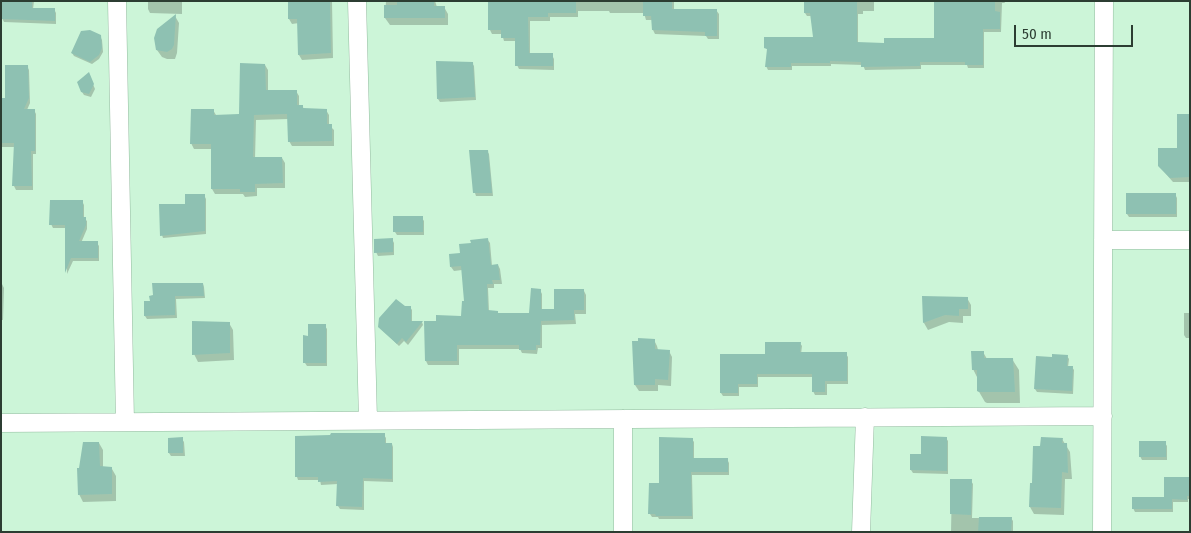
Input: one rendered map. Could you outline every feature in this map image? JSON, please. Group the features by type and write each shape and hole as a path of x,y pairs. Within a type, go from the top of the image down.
{"street":[{"path":"117,1 125,422"},
{"path":"357,1 368,420"},
{"path":"1102,532 1104,1"},
{"path":"1103,240 1190,240"},
{"path":"1,423 1103,416"},
{"path":"861,532 865,417"},
{"path":"623,419 623,532"}],"building":[{"path":"1,1 32,1 32,8 55,8 55,21 1,19"},
{"path":"288,1 330,1 331,53 298,55 297,19 288,19"},
{"path":"397,1 434,1 434,6 445,6 445,18 384,18 384,5 397,5"},
{"path":"488,1 576,1 576,13 548,13 548,17 528,17 529,53 553,53 553,66 515,66 515,38 501,38 501,30 488,30"},
{"path":"643,1 672,1 672,9 717,9 717,36 705,36 705,32 652,30 651,16 643,16"},
{"path":"804,1 857,1 857,42 884,43 884,38 934,38 934,1 995,1 995,11 1000,12 1000,29 983,29 983,65 965,65 965,62 920,62 920,66 861,67 861,62 830,61 830,63 791,63 791,67 765,67 767,49 764,48 764,37 813,37 810,13 804,13"},
{"path":"176,14 174,45 172,49 167,52 156,50 154,38 157,29"},
{"path":"90,30 101,35 102,48 99,55 90,62 71,53 81,31"},
{"path":"436,61 473,62 475,97 437,99"},
{"path":"240,63 265,64 266,90 297,90 297,105 303,105 303,108 327,109 327,124 332,124 332,141 288,142 287,114 254,115 253,157 282,157 283,183 255,184 255,192 240,192 240,189 211,189 211,144 190,144 191,109 214,109 214,115 239,114"},
{"path":"5,65 28,65 29,98 24,109 35,109 35,151 31,151 32,186 12,186 14,143 1,143 1,98 5,98"},
{"path":"89,72 94,84 89,94 81,92 77,82"},
{"path":"1177,114 1189,114 1190,177 1170,178 1158,166 1158,148 1177,148"},
{"path":"469,150 488,150 492,193 473,193"},
{"path":"1126,193 1176,193 1176,214 1126,214"},
{"path":"185,194 205,194 205,231 160,236 159,204 185,204"},
{"path":"50,200 83,200 83,217 86,217 86,225 79,241 98,241 98,258 71,258 65,273 65,225 49,225"},
{"path":"393,216 423,216 423,232 393,232"},
{"path":"393,238 393,252 374,253 374,239"},
{"path":"488,238 491,265 498,264 500,280 492,280 493,284 487,284 488,310 498,311 498,313 529,313 531,288 541,289 541,309 554,309 554,289 584,289 584,310 574,310 574,320 541,321 540,345 536,345 536,350 519,350 519,345 457,345 457,361 425,361 424,321 436,321 436,315 461,316 462,301 464,301 461,266 450,267 449,254 460,253 459,244 471,243 470,240"},
{"path":"152,283 203,283 204,296 175,296 175,315 144,316 144,301 150,301 149,296 153,295"},
{"path":"922,296 968,297 968,309 959,309 959,316 945,315 923,323"},
{"path":"396,299 405,306 411,306 411,321 423,321 406,342 402,338 397,344 378,327 379,318"},
{"path":"192,321 230,322 230,353 192,355"},
{"path":"308,324 326,324 326,363 303,363 303,335 308,336"},
{"path":"638,338 655,339 655,349 670,350 668,380 655,379 655,385 634,385 632,341 638,341"},
{"path":"765,342 801,342 800,352 847,352 847,381 825,381 825,392 812,392 812,374 757,374 757,384 738,384 738,393 720,393 720,354 765,354"},
{"path":"971,351 984,351 984,358 1013,358 1015,392 977,391 977,370 972,370"},
{"path":"1052,354 1068,355 1067,366 1073,366 1072,391 1034,389 1036,356 1052,357"},
{"path":"331,433 385,433 385,443 392,443 392,479 363,478 362,507 336,506 337,481 318,482 318,477 295,477 295,436 330,435"},
{"path":"921,436 947,437 947,471 910,470 910,454 921,454"},
{"path":"183,437 183,453 168,453 168,438"},
{"path":"659,437 693,438 693,458 728,458 728,472 691,472 692,516 656,516 655,514 648,514 649,483 659,483"},
{"path":"1041,437 1063,438 1062,443 1067,443 1068,473 1062,472 1061,508 1029,507 1033,446 1040,446"},
{"path":"1139,441 1166,441 1166,457 1139,457"},
{"path":"83,442 99,442 100,466 112,467 112,494 78,495 77,468 79,468"},
{"path":"1164,477 1190,477 1190,496 1187,496 1187,500 1172,499 1172,509 1132,509 1132,497 1164,497"},
{"path":"950,479 972,479 971,515 950,514"},
{"path":"979,517 1012,517 1011,532 978,532"}]}
